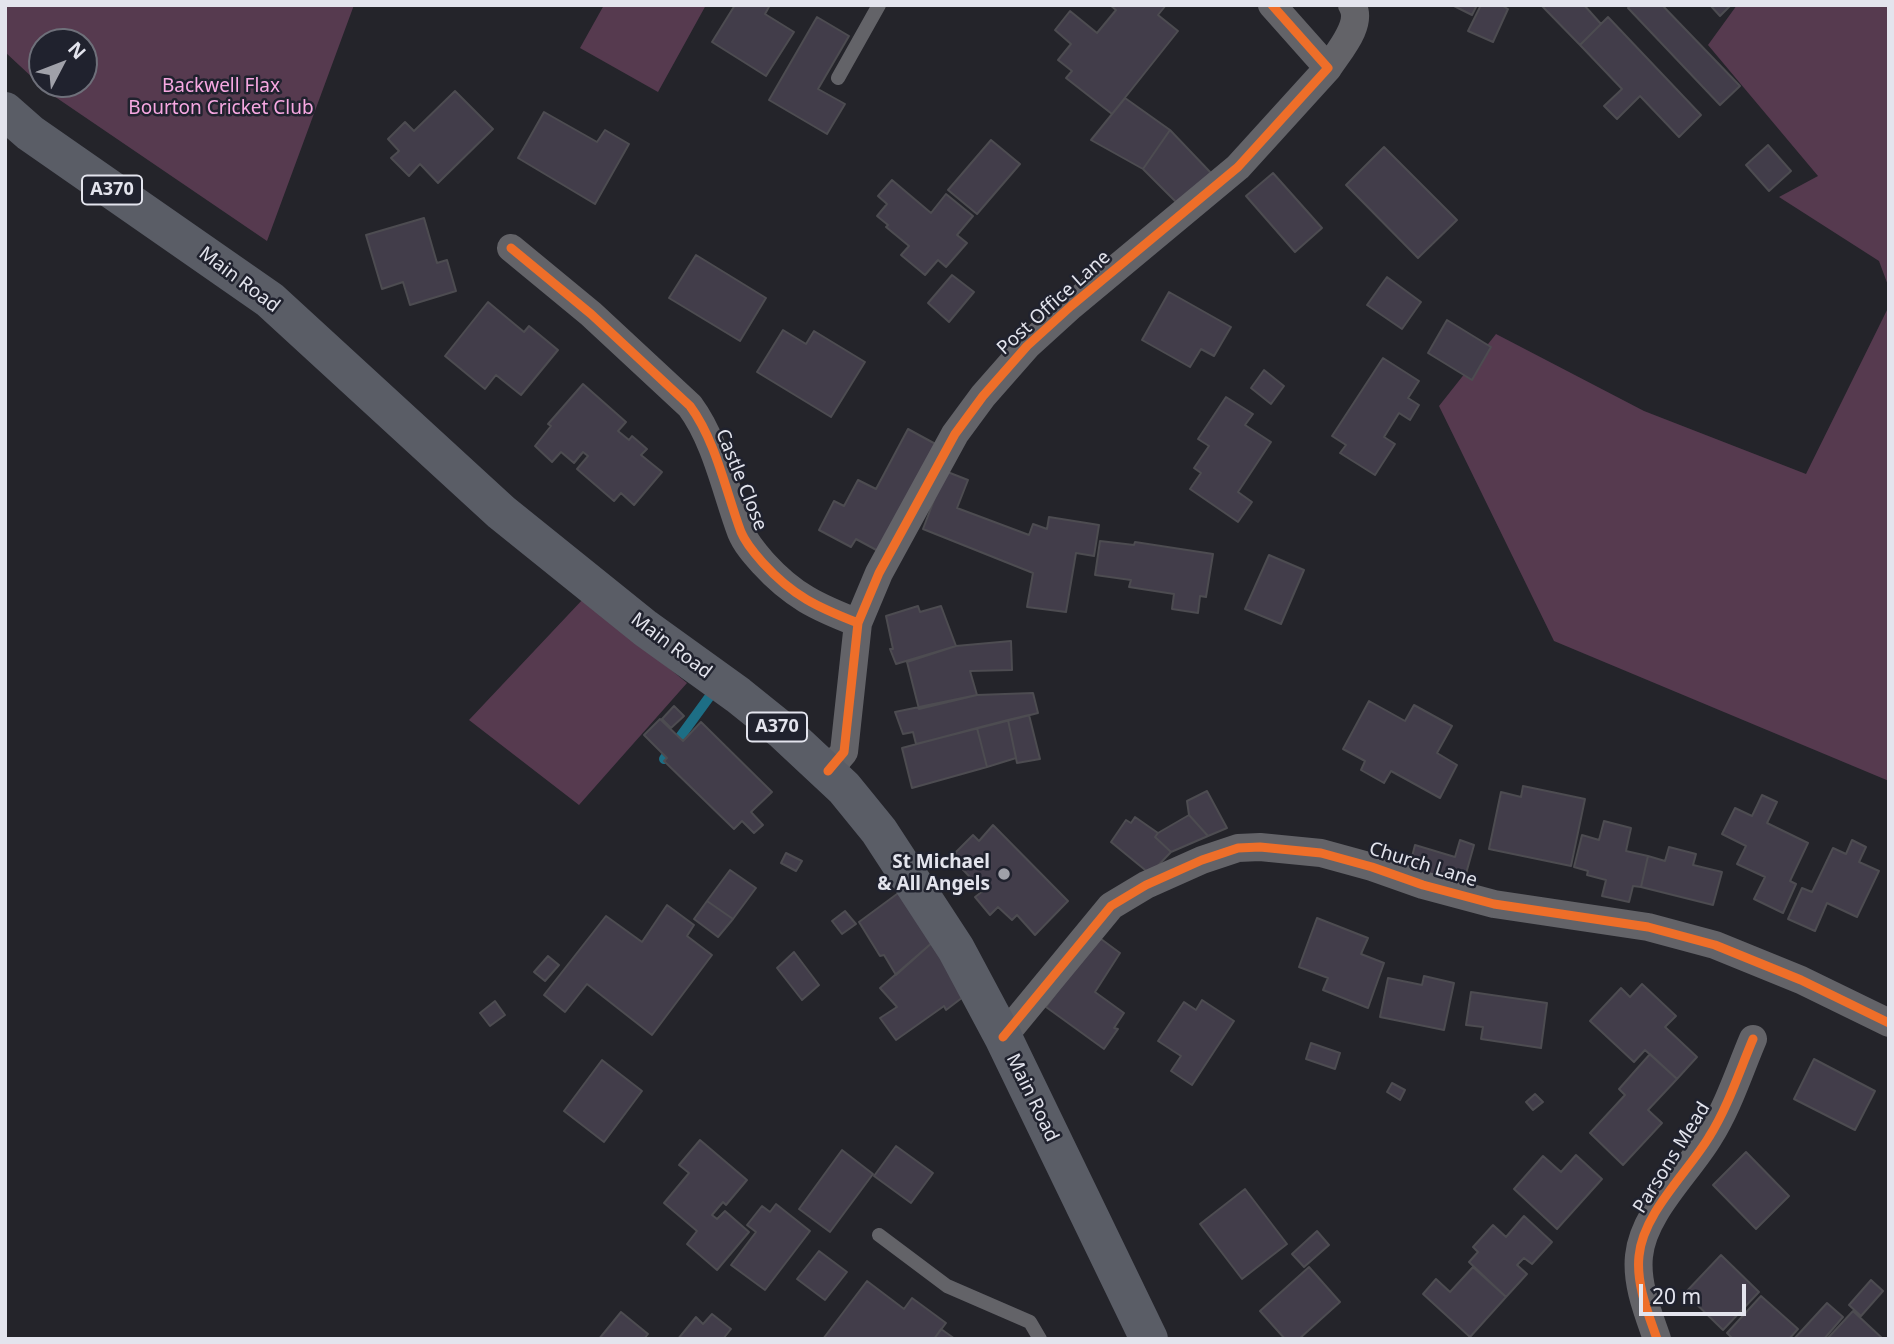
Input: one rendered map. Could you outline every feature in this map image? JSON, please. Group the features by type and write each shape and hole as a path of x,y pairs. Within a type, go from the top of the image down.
{"main road":[{"name":"Main Road","path":"5,111 30,133 270,300 501,512 645,628 738,695 828,771 844,788 892,850 956,949 1003,1037 1149,1339"}],"street":[{"path":"1272,5 1328,68"},
{"name":"Post Office Lane","path":"828,771 844,752 858,623 879,573 955,434 1027,346 1238,167 1328,68 1354,24 1357,15 1352,5"},
{"name":"Castle Close","path":"511,248 591,314 690,406 700,422 720,470 742,535 769,569 799,597 858,623"},
{"name":"Church Lane","path":"1003,1037 1111,906 1146,885 1202,860 1238,848 1260,847 1321,853 1494,904 1648,927 1715,945 1801,980 1889,1023"},
{"name":"Parsons Mead","path":"1657,1339 1640,1283 1640,1245 1655,1214 1718,1121 1753,1039"}],"lane":[{"path":"838,78 879,5"},
{"path":"879,1235 947,1286 1030,1322 1040,1339"}],"green space":[{"name":"Backwell Flax Bourton Cricket Club","path":"5,5 354,5 267,241 57,98 98,98 98,28 28,28 28,73 5,52"},
{"path":"604,5 706,5 658,92 580,48"},
{"path":"1737,5 1889,5 1889,288 1879,261 1779,197 1818,176 1708,45"},
{"path":"1889,306 1889,781 1554,641 1439,406 1496,334 1644,411 1806,474"},
{"path":"584,598 687,683 579,805 469,720"}],"building":[{"path":"735,5 770,5 765,14 794,32 766,76 712,42"},
{"path":"1110,5 1166,5 1158,15 1178,31 1112,114 1066,78 1072,71 1058,60 1071,44 1055,30 1070,11 1097,33 1116,10"},
{"path":"1452,5 1477,5 1472,15"},
{"path":"1481,5 1501,5 1508,9 1493,42 1468,31"},
{"path":"1541,5 1584,5 1601,24 1580,45"},
{"path":"1631,5 1662,5 1740,86 1720,105 1628,8"},
{"path":"1710,5 1731,5 1720,16"},
{"path":"817,17 849,36 818,89 845,104 827,134 769,100"},
{"path":"1608,17 1701,115 1679,137 1640,96 1617,119 1604,106 1622,89 1580,45"},
{"path":"455,91 493,129 438,183 420,164 409,176 391,158 399,151 388,139 405,122 414,131"},
{"path":"1125,98 1170,130 1143,169 1091,140"},
{"path":"544,112 597,142 605,130 629,144 595,204 518,158"},
{"path":"1170,130 1211,173 1178,204 1143,169"},
{"path":"991,140 1020,164 977,214 948,190"},
{"path":"1768,145 1791,171 1769,191 1746,165"},
{"path":"1384,147 1457,220 1418,258 1346,185"},
{"path":"1273,173 1322,228 1295,252 1246,196"},
{"path":"892,180 931,213 946,194 973,216 957,235 967,243 946,267 938,260 925,275 901,255 909,246 877,216 887,204 878,196"},
{"path":"424,218 437,263 447,260 456,291 410,305 403,282 382,289 366,235"},
{"path":"696,255 766,298 740,341 669,298"},
{"path":"952,275 974,292 949,322 928,303"},
{"path":"1387,277 1421,302 1402,329 1367,305"},
{"path":"1169,292 1231,327 1214,356 1201,349 1190,367 1142,340"},
{"path":"488,302 524,332 529,326 558,350 521,395 496,375 485,389 445,356"},
{"path":"1447,320 1491,347 1472,380 1428,353"},
{"path":"783,330 806,344 814,331 865,362 831,417 757,372"},
{"path":"1383,358 1419,381 1408,398 1419,405 1410,420 1399,413 1384,437 1395,444 1375,475 1340,453 1346,445 1332,436"},
{"path":"1264,370 1284,386 1271,404 1251,388"},
{"path":"583,384 626,422 618,431 629,440 632,436 647,449 641,455 662,472 634,505 621,493 614,501 577,469 588,456 583,452 574,463 561,452 552,462 535,446 551,426 548,424"},
{"path":"1226,397 1253,414 1245,425 1271,442 1238,492 1252,502 1238,522 1190,489 1201,473 1194,468 1209,446 1198,439"},
{"path":"908,429 941,447 880,552 856,539 851,547 819,530 834,501 844,506 858,480 876,489"},
{"path":"945,471 968,480 957,508 1029,535 1033,524 1047,529 1049,517 1099,525 1094,556 1076,553 1066,612 1027,607 1033,573 923,529"},
{"path":"1100,541 1134,545 1135,542 1213,554 1206,597 1200,596 1198,613 1172,609 1174,594 1129,587 1131,580 1095,575"},
{"path":"1269,555 1304,570 1281,624 1245,609"},
{"path":"918,606 920,612 941,606 956,646 896,664 890,649 893,649 886,616"},
{"path":"1011,641 1012,670 970,671 977,695 919,709 907,662 956,646"},
{"path":"1033,693 1038,713 916,744 913,732 903,734 895,712 977,695"},
{"path":"1369,701 1405,721 1414,705 1452,726 1437,753 1457,765 1440,798 1391,771 1384,783 1361,770 1365,761 1343,749"},
{"path":"674,706 684,716 671,728 662,719"},
{"path":"1029,715 1040,759 1017,763 1008,720"},
{"path":"660,719 683,741 701,722 772,792 751,812 763,825 754,833 742,821 734,829 664,761 667,758 644,735"},
{"path":"1008,720 1016,758 987,767 977,728"},
{"path":"977,728 987,767 912,788 902,748"},
{"path":"1523,786 1585,799 1571,866 1489,849 1501,792 1521,797"},
{"path":"1207,791 1227,828 1208,836 1189,815 1187,801"},
{"path":"1762,795 1777,802 1767,823 1808,843 1790,881 1796,884 1783,913 1754,899 1765,877 1737,864 1746,846 1722,834 1735,808 1752,816"},
{"path":"1189,815 1208,836 1171,852 1155,837"},
{"path":"1135,817 1158,833 1155,837 1171,852 1150,874 1111,842 1126,820 1131,823"},
{"path":"1604,821 1631,828 1626,851 1648,856 1641,887 1633,886 1629,902 1602,896 1606,880 1587,875 1588,871 1574,867 1582,835 1599,840"},
{"name":"St Michael & All Angels","path":"993,825 1068,901 1035,935 1017,915 1012,920 998,907 990,915 975,897 983,891 951,857 973,835 979,841"},
{"path":"1460,840 1474,845 1462,888 1408,872 1415,845 1455,857"},
{"path":"1852,840 1866,847 1859,862 1879,871 1857,917 1827,903 1815,931 1788,919 1802,888 1812,892 1833,848 1846,854"},
{"path":"1669,847 1696,854 1693,865 1722,872 1713,905 1641,887 1648,856 1665,861"},
{"path":"786,853 802,861 796,871 781,863"},
{"path":"730,870 756,888 733,919 707,901"},
{"path":"901,891 934,941 896,975 884,955 880,956 859,922"},
{"path":"707,901 733,919 718,937 694,919"},
{"path":"667,905 694,925 687,936 712,955 652,1035 587,984 565,1012 544,995 606,916 642,942"},
{"path":"845,911 856,924 842,934 832,921"},
{"path":"1317,918 1368,938 1361,954 1384,963 1368,1008 1323,990 1328,978 1299,967"},
{"path":"1097,936 1120,953 1095,992 1124,1013 1114,1028 1118,1029 1104,1049 1046,1007"},
{"path":"934,941 967,994 946,1010 944,1006 896,1040 880,1018 897,1007 880,988"},
{"path":"794,952 819,985 802,1000 777,968"},
{"path":"548,956 559,965 545,981 534,972"},
{"path":"1424,976 1454,983 1444,1030 1380,1017 1388,978 1422,985"},
{"path":"1642,984 1676,1016 1665,1027 1697,1057 1677,1079 1645,1050 1634,1062 1590,1021 1621,988 1630,997"},
{"path":"1471,992 1547,1003 1541,1048 1481,1039 1483,1027 1466,1025"},
{"path":"1202,1000 1234,1021 1192,1085 1171,1071 1181,1056 1158,1041 1184,1002 1196,1010"},
{"path":"495,1001 505,1015 490,1026 480,1013"},
{"path":"1311,1043 1340,1053 1335,1069 1306,1059"},
{"path":"1650,1054 1677,1079 1648,1110 1662,1123 1623,1165 1590,1133 1625,1095 1619,1089"},
{"path":"1814,1059 1875,1091 1855,1130 1794,1099"},
{"path":"602,1060 642,1091 604,1142 564,1111"},
{"path":"1392,1083 1405,1090 1400,1100 1387,1092"},
{"path":"1535,1094 1543,1102 1533,1110 1526,1102"},
{"path":"700,1140 747,1180 726,1205 723,1202 712,1215 717,1219 725,1211 749,1232 717,1270 687,1244 697,1231 664,1203 689,1173 679,1165"},
{"path":"896,1146 933,1173 911,1203 874,1176"},
{"path":"842,1150 873,1174 830,1232 799,1209"},
{"path":"1746,1152 1789,1196 1756,1229 1713,1185"},
{"path":"1576,1155 1602,1179 1557,1229 1514,1189 1543,1156 1561,1172"},
{"path":"1245,1189 1287,1244 1242,1279 1200,1224"},
{"path":"776,1204 810,1231 765,1290 731,1265 756,1232 747,1225 762,1206 770,1212"},
{"path":"1524,1216 1552,1242 1532,1264 1524,1258 1517,1265 1527,1274 1506,1297 1469,1262 1478,1252 1473,1247 1493,1225 1506,1237"},
{"path":"1317,1231 1329,1245 1304,1267 1292,1254"},
{"path":"819,1251 847,1272 825,1300 797,1279"},
{"path":"1721,1255 1759,1292 1723,1330 1685,1293"},
{"path":"1309,1267 1340,1302 1299,1339 1285,1339 1260,1311"},
{"path":"1473,1267 1506,1297 1470,1337 1423,1294 1436,1279 1450,1292"},
{"path":"1871,1280 1883,1291 1861,1316 1849,1305"},
{"path":"867,1281 904,1309 912,1298 946,1323 934,1339 823,1339"},
{"path":"1761,1296 1798,1329 1789,1339 1733,1339 1727,1333"},
{"path":"1827,1303 1843,1317 1824,1339 1794,1339"},
{"path":"1853,1311 1883,1339 1827,1339"},
{"path":"621,1312 648,1334 644,1339 599,1339"},
{"path":"712,1314 731,1329 723,1339 678,1339 696,1317 703,1324"},
{"path":"941,1329 955,1339 934,1339"}],"waterway":[{"path":"664,759 710,696"}],"cycle path":[{"path":"828,771 844,752 858,623 879,573 955,434 983,396 1027,346 1238,167 1328,68 1272,5"},
{"path":"511,248 591,314 690,406 714,451 741,532 763,563 806,599 858,623"},
{"path":"1003,1037 1111,906 1146,885 1202,860 1238,848 1260,847 1321,853 1494,904 1648,927 1715,945 1801,980 1889,1023"},
{"path":"1657,1339 1639,1277 1642,1240 1657,1209 1716,1126 1753,1039"}],"place":[{"name":"St Michael & All Angels","path":"1004,874"}]}
